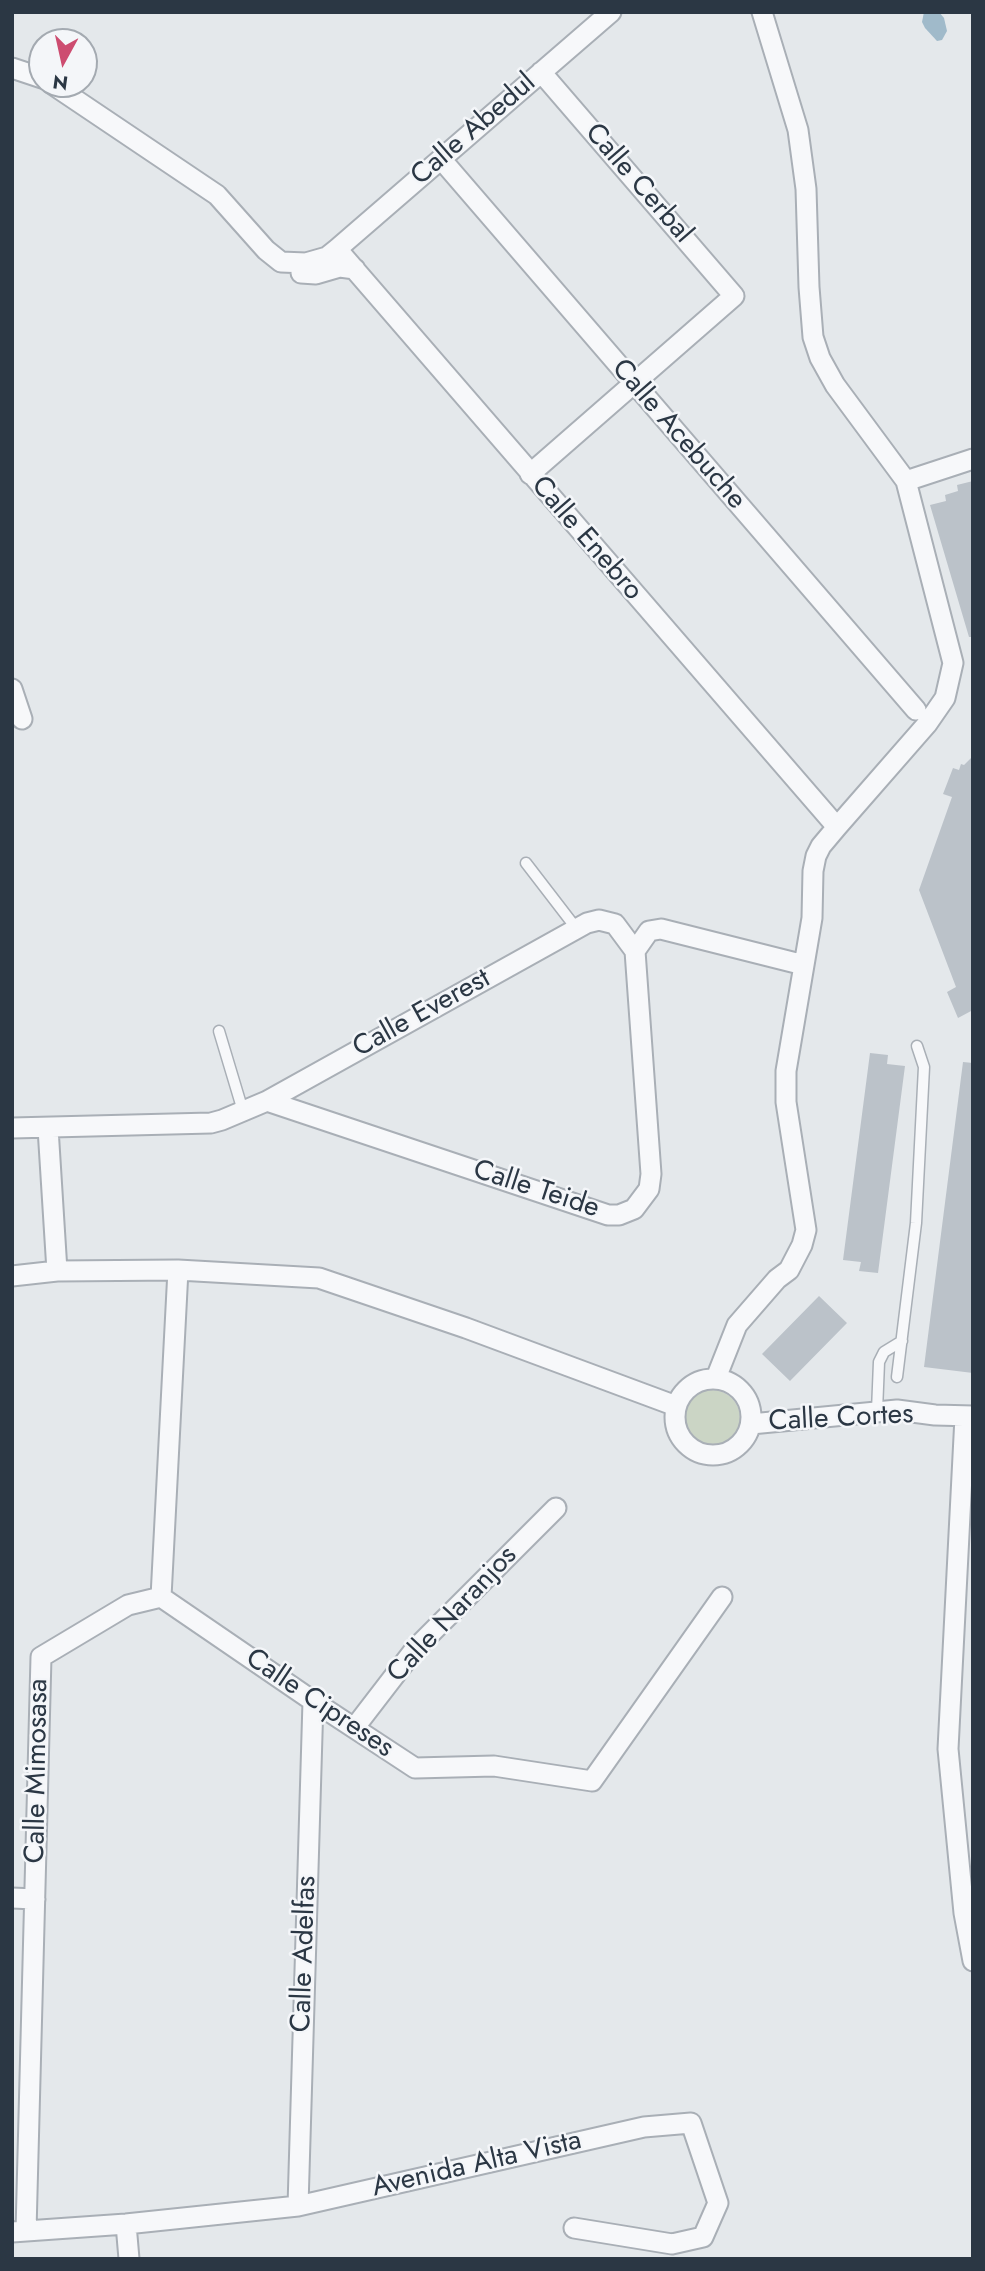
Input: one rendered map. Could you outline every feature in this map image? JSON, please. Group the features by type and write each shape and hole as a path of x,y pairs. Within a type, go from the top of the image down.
{"street":[{"name":"Calle Abedul","path":"281,262 317,261 338,249 611,12"},
{"path":"716,1378 737,1325 777,1279 789,1270 802,1245 806,1230 786,1102 786,1071 812,918 816,856 821,846 927,724 945,698 953,663 906,481 835,385 820,358 813,337 806,189 798,130 762,12"},
{"name":"Calle Cerbal","path":"541,72 734,296 634,383"},
{"path":"73,98 217,195 266,250 291,270 308,274 340,267 355,269"},
{"name":"Calle Acebuche","path":"441,159 916,710"},
{"name":"Calle Enebro","path":"338,249 837,827"},
{"path":"530,474 634,383"},
{"path":"906,481 973,459"},
{"path":"12,689 22,719"},
{"name":"Calle Everest","path":"12,1128 211,1123 267,1101 576,928 599,920 615,924 635,951"},
{"path":"635,951 649,931 661,929 804,965"},
{"name":"Calle Teide","path":"267,1101 608,1215 619,1215 634,1209 649,1189 651,1174 635,951"},
{"path":"48,1128 57,1271"},
{"path":"12,1276 57,1271 178,1270 319,1278 466,1328 676,1406"},
{"path":"162,1597 178,1270"},
{"path":"716,1378 739,1388 751,1411 751,1424 741,1444 721,1454 699,1452 689,1447 676,1428 674,1417 680,1396 695,1382 716,1378"},
{"name":"Calle Cortes","path":"751,1424 897,1410 969,1416"},
{"path":"969,1416 948,1749 964,1913 973,1961"},
{"name":"Calle Naranjos","path":"355,1727 415,1649 556,1508"},
{"name":"Calle Cipreses","path":"162,1597 415,1768 494,1766 592,1780 722,1597"},
{"name":"Calle Mimosasa","path":"19,2232 35,1899 41,1657 128,1605 162,1597"},
{"name":"Calle Adelfas","path":"298,2206 313,1701"},
{"path":"12,1898 35,1899"},
{"name":"Avenida Alta Vista","path":"19,2232 298,2206 644,2127 691,2123 718,2203 703,2237 672,2244 574,2228"},
{"path":"126,2224 129,2259"}],"lane":[{"path":"526,863 576,928"},
{"path":"219,1031 243,1111"},
{"path":"897,1377 916,1223 924,1067 917,1046"},
{"path":"877,1412 879,1362 884,1352 901,1341"}],"green space":[{"path":"712,1390 727,1395 735,1403 740,1418 735,1433 727,1441 712,1446 697,1441 689,1433 684,1418 689,1403 697,1395"}],"water":[{"path":"924,12 939,12 944,18 947,31 942,40 937,41 925,28 922,22"}],"building":[{"path":"973,481 973,637 969,637 930,505 946,501 945,495 958,491 957,485"},
{"path":"973,756 973,1010 958,1018 947,992 956,987 919,890 952,797 943,794 953,768 959,770 961,764 964,765"},
{"path":"870,1053 888,1055 887,1064 905,1066 878,1273 859,1271 861,1262 843,1260"},
{"path":"963,1062 973,1063 973,1373 924,1367"},
{"path":"819,1296 847,1323 790,1381 762,1354"}]}
